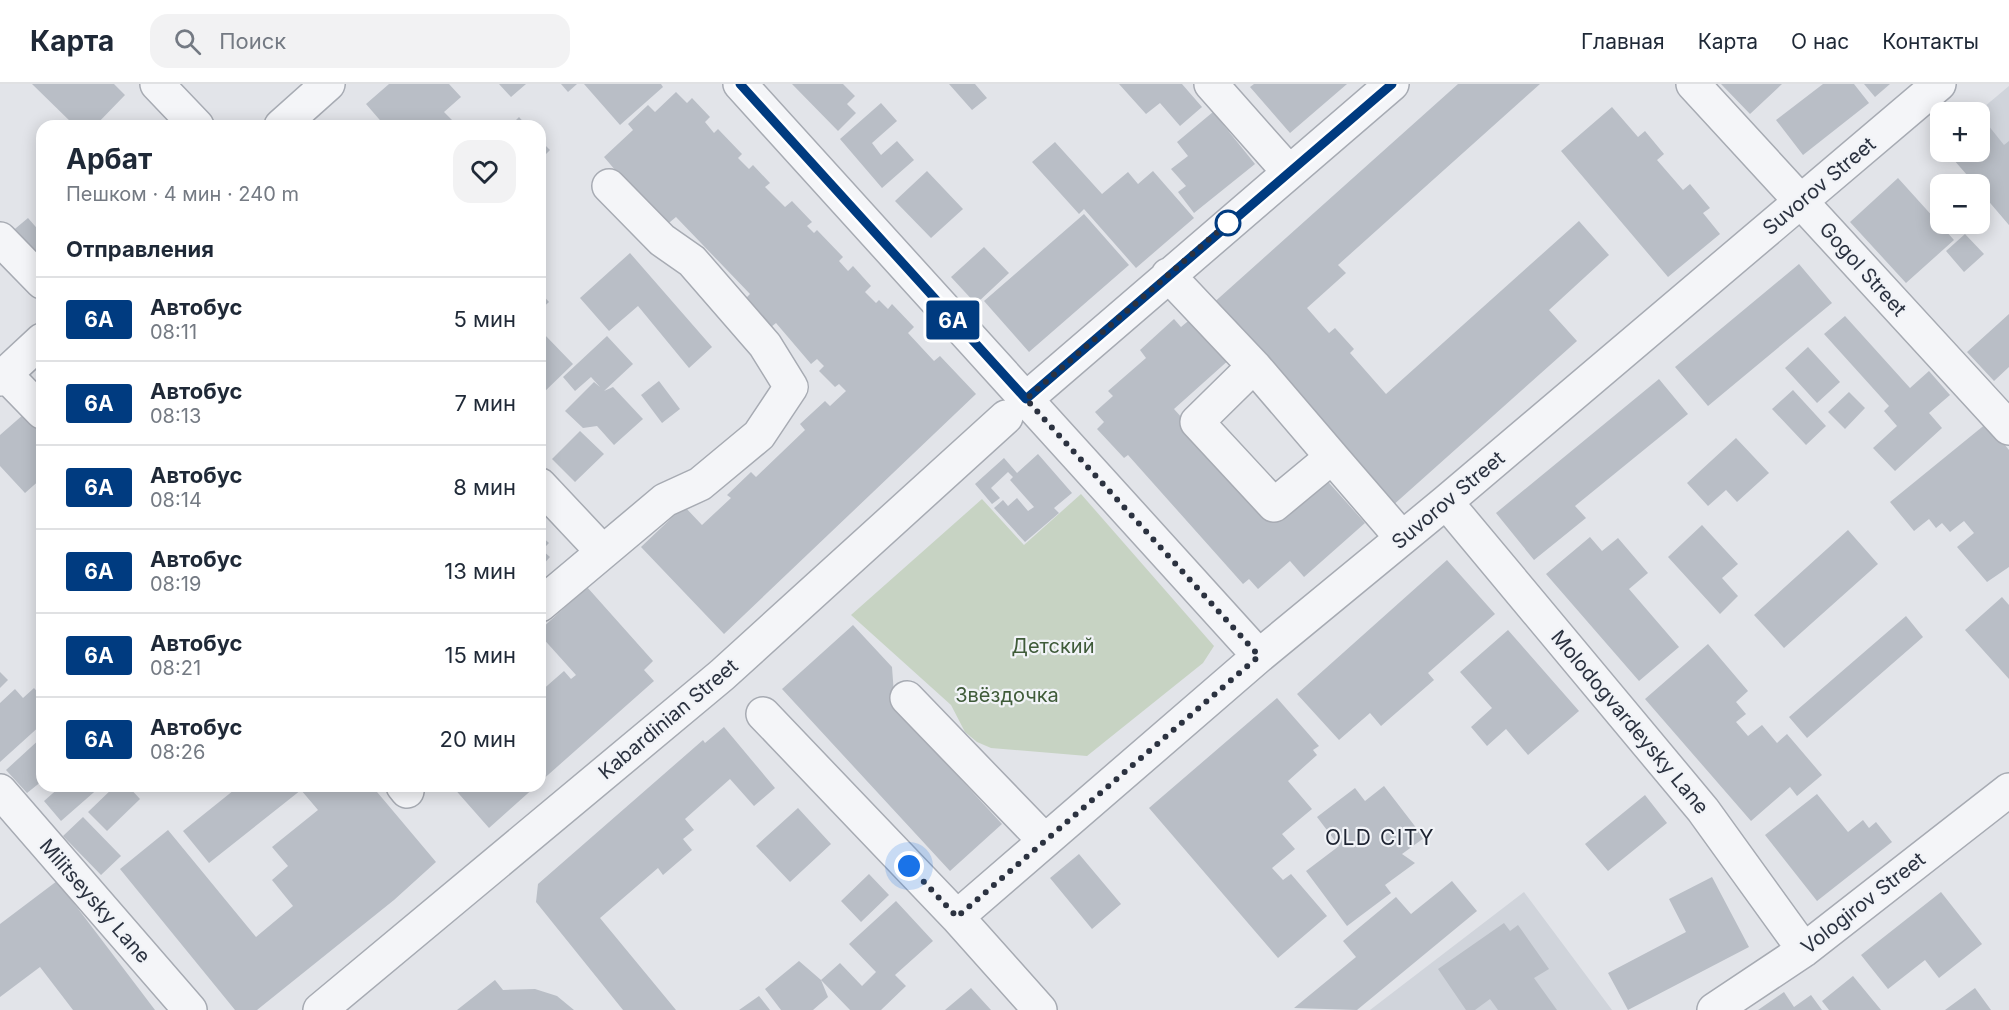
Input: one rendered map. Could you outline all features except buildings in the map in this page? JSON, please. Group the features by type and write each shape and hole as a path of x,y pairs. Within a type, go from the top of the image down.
{"street":[{"path":"157,84 191,120"},
{"path":"288,120 328,84"},
{"path":"740,84 1016,408 1259,656"},
{"path":"1211,84 1289,172"},
{"name":"Kabardinian Street","path":"320,1010 722,675 1016,408 1392,84"},
{"name":"Gogol Street","path":"1693,84 2009,428"},
{"name":"Suvorov Street","path":"957,917 1259,656 1446,502 1939,84"},
{"path":"546,600 665,500 700,484 759,435 791,387 765,345 692,261 662,240 609,186"},
{"path":"0,239 36,276"},
{"path":"1168,275 1254,366 1402,538"},
{"path":"36,346 3,376 36,406"},
{"path":"1254,366 1197,422 1274,505 1332,457"},
{"path":"546,491 602,551"},
{"name":"Molodogvardeysky Lane","path":"1446,502 1703,810 1804,950"},
{"path":"907,698 1045,841"},
{"path":"763,714 957,917 1040,1010"},
{"name":"Vologirov Street","path":"1713,1010 1804,950 2009,790"},
{"name":"Militseysky Lane","path":"0,791 190,1010"}],"shaded area":[{"path":"2009,86 2009,225 1990,203 1990,174 1966,174 1956,162 1990,162 1990,102"},
{"path":"1524,892 1612,1010 1370,1010"}],"green space":[{"name":"Детский","path":"1081,494 1214,646 1203,663 1087,756 991,748 977,742 965,732 951,705 851,615 982,499 1024,545"}],"bus line":[{"name":"6А","path":"740,84 1026,399 1051,375 1392,84"}],"district":[{"name":"OLD CITY","path":"1380,838"}],"route":[{"path":"909,866 957,917 1259,656 1026,399 1228,223"}],"park label":[{"name":"Звёздочка","path":"1007,695"}]}
